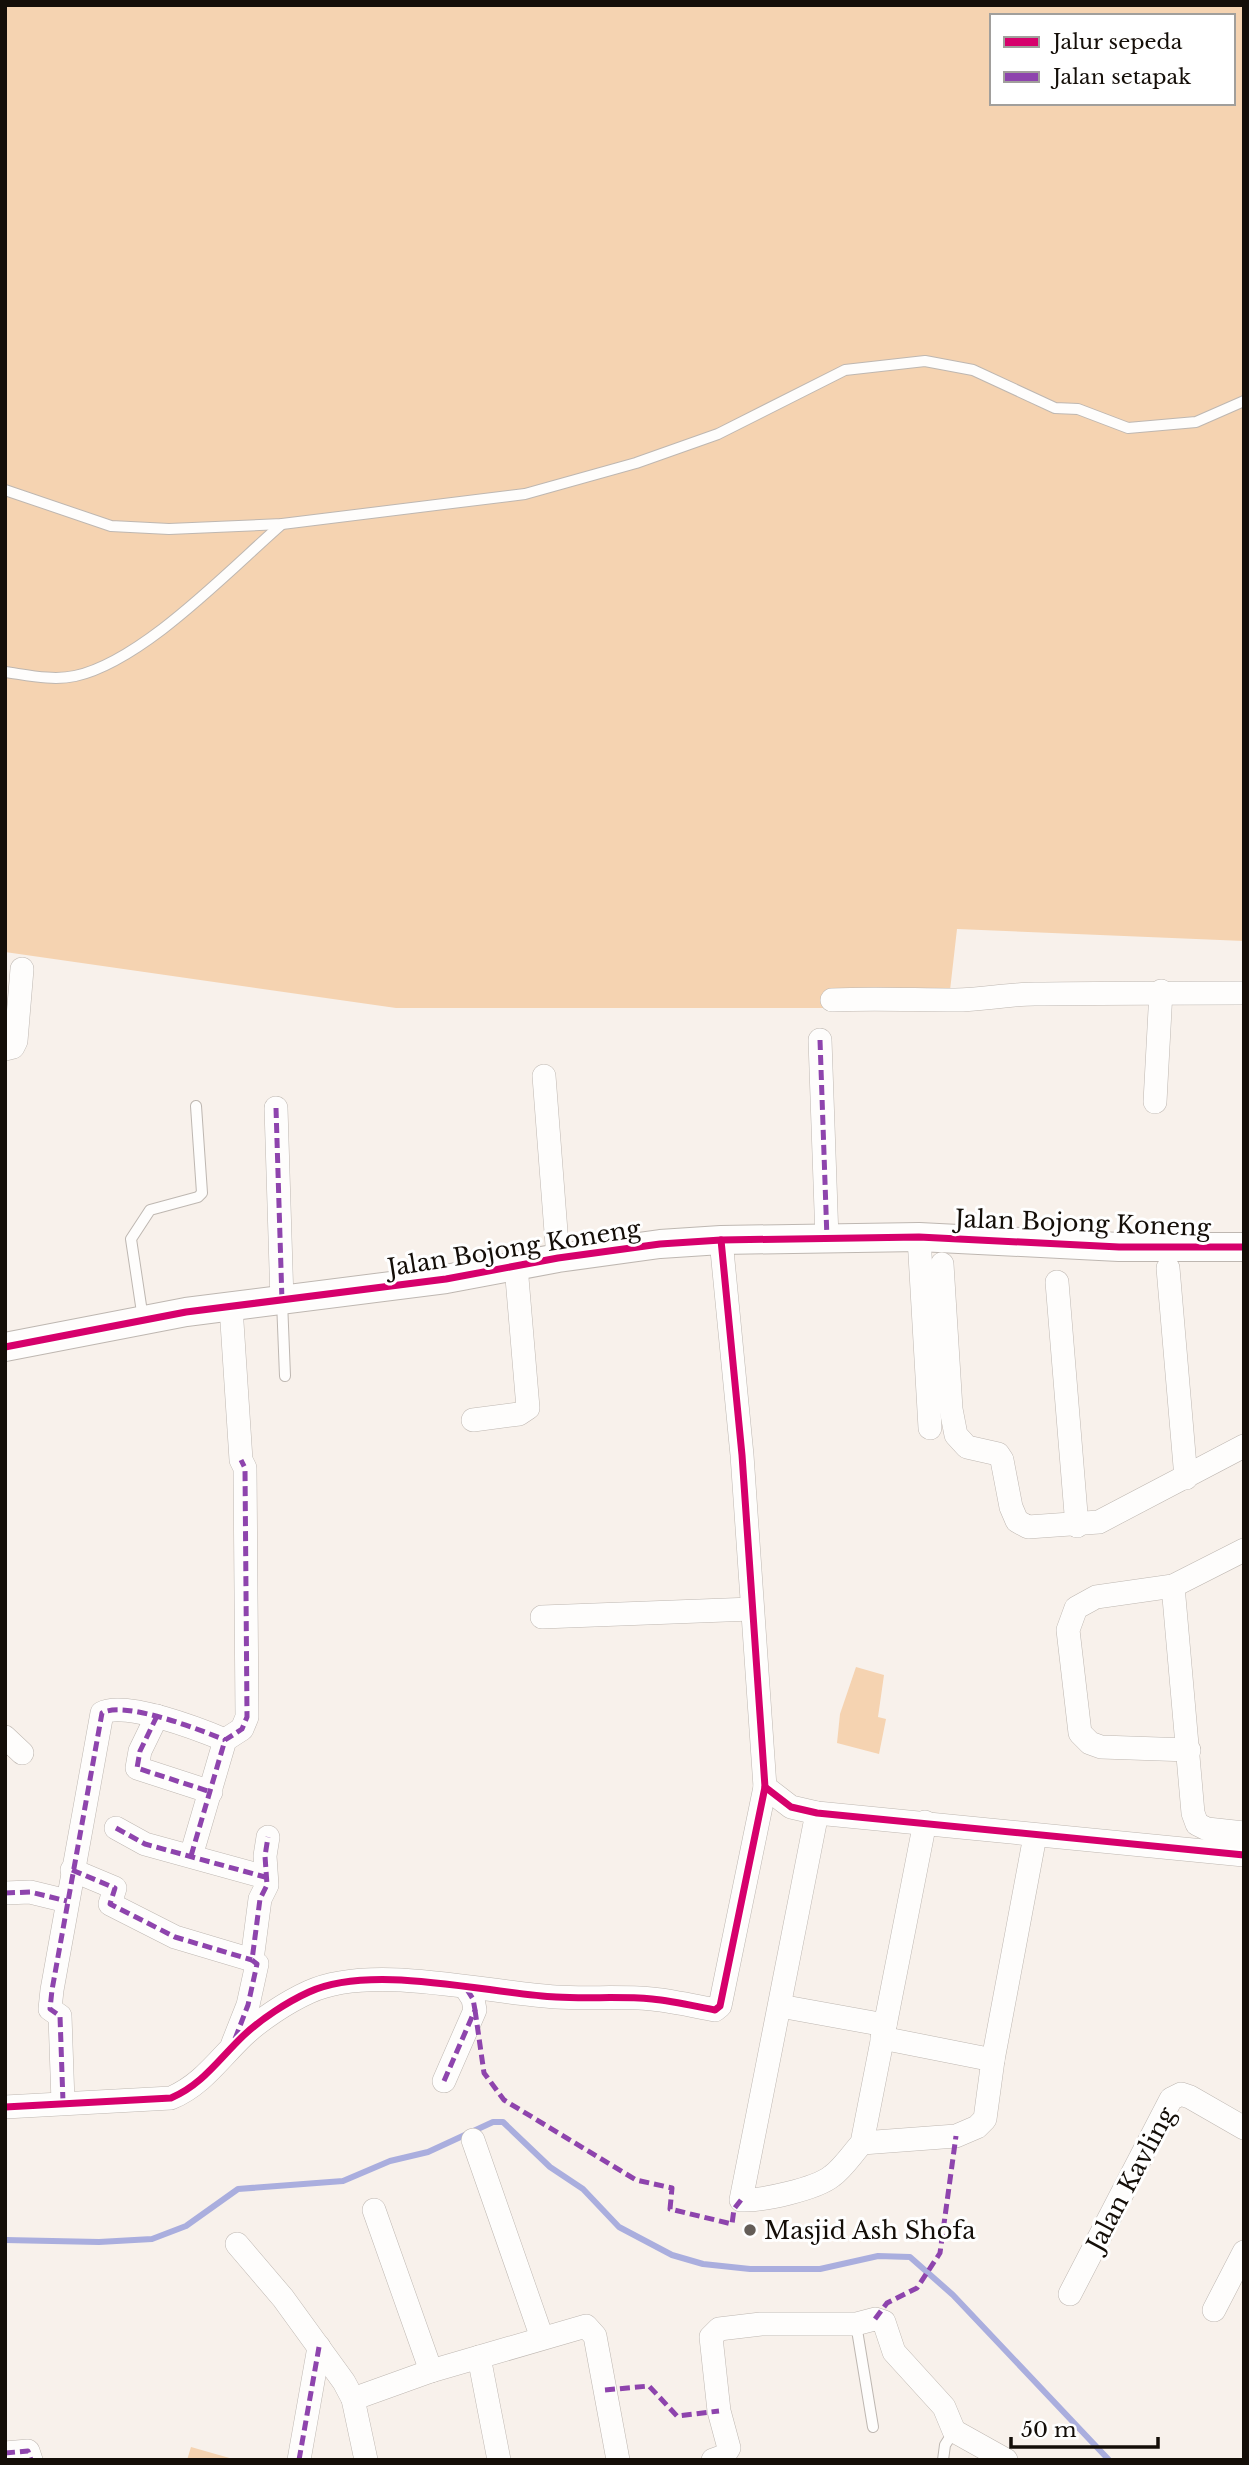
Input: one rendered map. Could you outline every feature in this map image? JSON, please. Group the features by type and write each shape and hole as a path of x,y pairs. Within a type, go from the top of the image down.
{"street":[{"path":"5,1049 12,1047 16,1041 22,969"},
{"path":"832,1000 884,997 955,1000 1032,994 1100,995 1161,991 1244,993"},
{"path":"1156,1102 1161,991"},
{"path":"820,1040 827,1239"},
{"path":"544,1076 558,1258"},
{"path":"276,1108 282,1301"},
{"path":"919,1237 930,1428"},
{"name":"Jalan Bojong Koneng","path":"5,1348 142,1320 446,1279 558,1258 721,1240 919,1237 1119,1247 1244,1247"},
{"path":"5,2107 171,2098 188,2091 205,2078 245,2035 292,2001 330,1984 363,1979 417,1981 556,1997 653,1999 715,2010 720,2006 765,1787 742,1455 721,1240"},
{"path":"942,1264 951,1409 956,1435 967,1447 990,1450 1002,1460 1011,1507 1017,1521 1028,1527 1077,1526 1098,1522 1118,1514 1244,1446"},
{"path":"473,1420 519,1413 528,1408 516,1266"},
{"path":"1168,1268 1186,1478"},
{"path":"1057,1282 1077,1526"},
{"path":"191,1856 225,1740 242,1729 247,1717 245,1468 241,1460 231,1307"},
{"path":"1189,1750 1101,1748 1090,1743 1080,1733 1068,1630 1076,1608 1096,1597 1173,1586 1244,1550"},
{"path":"1173,1586 1193,1812 1197,1824 1206,1829 1244,1833"},
{"path":"542,1617 752,1609"},
{"path":"63,2102 61,2016 50,2010 72,1870 90,1795 102,1713 113,1710 156,1716 183,1723 225,1740"},
{"path":"156,1716 137,1768 211,1792"},
{"path":"765,1787 791,1807 817,1813 1244,1855"},
{"path":"817,1813 741,2200 759,2200 816,2185 833,2176 862,2143 925,1822"},
{"path":"116,1828 145,1844 265,1877"},
{"path":"862,2143 956,2136 976,2127 985,2119 993,2060 1035,1836"},
{"path":"252,1960 260,1899 265,1894 268,1837"},
{"path":"72,1870 115,1888 110,1904 154,1927 175,1937 252,1960 257,1964 248,2005 231,2049"},
{"path":"5,1893 30,1892 67,1900"},
{"path":"444,2081 475,2010 473,1998 466,1988"},
{"path":"780,2006 993,2060"},
{"name":"Jalan Kavling","path":"1070,2294 1171,2099 1181,2094 1190,2097 1244,2128"},
{"path":"473,2140 542,2338"},
{"path":"374,2210 431,2371"},
{"path":"237,2244 319,2347 353,2399 366,2460"},
{"path":"1214,2310 1237,2280 1244,2252"},
{"path":"713,2460 724,2456 729,2448 719,2411 710,2337 719,2329 761,2324 856,2324 875,2319 884,2322 894,2352 944,2407 954,2431 1006,2460"},
{"path":"353,2399 431,2371 586,2326 591,2328 618,2460"},
{"path":"299,2460 319,2347"},
{"path":"479,2357 499,2460"},
{"path":"5,2453 28,2451 31,2460"}],"lane":[{"path":"5,490 111,526 169,529 282,524 537,491 636,463 718,434 845,370 925,361 973,370 1055,408 1078,409 1128,428 1196,422 1244,401"},
{"path":"5,672 72,677 117,662 159,632 282,524"},
{"path":"142,1320 131,1239 150,1210 198,1197 202,1193 196,1106"},
{"path":"282,1301 285,1376"},
{"path":"856,2324 873,2427"},
{"path":"943,2460 945,2445 954,2431"}],"shaded area":[{"path":"5,5 1244,5 1244,941 957,929 948,1008 396,1008 5,952"},
{"path":"856,1667 884,1675 878,1717 886,1719 879,1754 837,1743 840,1714"},
{"path":"191,2447 233,2459 233,2460 187,2460"}],"waterway":[{"path":"5,2240 99,2242 152,2239 186,2226 238,2189 343,2181 390,2161 428,2152 493,2122 503,2122 550,2167 583,2189 619,2227 672,2255 703,2264 750,2269 820,2269 878,2256 910,2257 953,2295 1109,2460"}],"marked path":[{"path":"820,1040 827,1239"},
{"path":"276,1108 282,1301"},
{"path":"191,1856 225,1740 242,1729 247,1717 245,1468 241,1460"},
{"path":"63,2102 60,2016 50,2009 102,1713 113,1710 144,1713 225,1740"},
{"path":"157,1716 140,1751 137,1768 211,1792"},
{"path":"116,1828 145,1844 265,1877"},
{"path":"235,2039 248,2005 257,1964 252,1960 260,1899 267,1885 265,1856 268,1837"},
{"path":"72,1870 115,1888 110,1904 175,1937 252,1960"},
{"path":"5,1893 30,1892 67,1901"},
{"path":"444,2081 475,2010 473,1999 466,1988"},
{"path":"475,2010 484,2073 504,2100 636,2180 672,2188 670,2209 732,2224 734,2209 741,2200"},
{"path":"875,2319 887,2303 917,2288 940,2253 956,2136"},
{"path":"299,2460 319,2347"},
{"path":"605,2390 649,2386 677,2416 719,2411"},
{"path":"5,2453 28,2451 31,2460"}],"cycle path":[{"path":"5,1347 186,1312 446,1279 558,1258 660,1244 721,1240 919,1237 1119,1247 1244,1247"},
{"path":"721,1240 742,1455 765,1787 791,1807 817,1813 1244,1855"},
{"path":"5,2107 171,2098 201,2079 243,2036 283,2006 309,1992 335,1984 364,1980 430,1982 556,1997 652,1999 715,2010 720,2006 765,1787"}],"place":[{"name":"Masjid Ash Shofa","path":"750,2230"}]}
